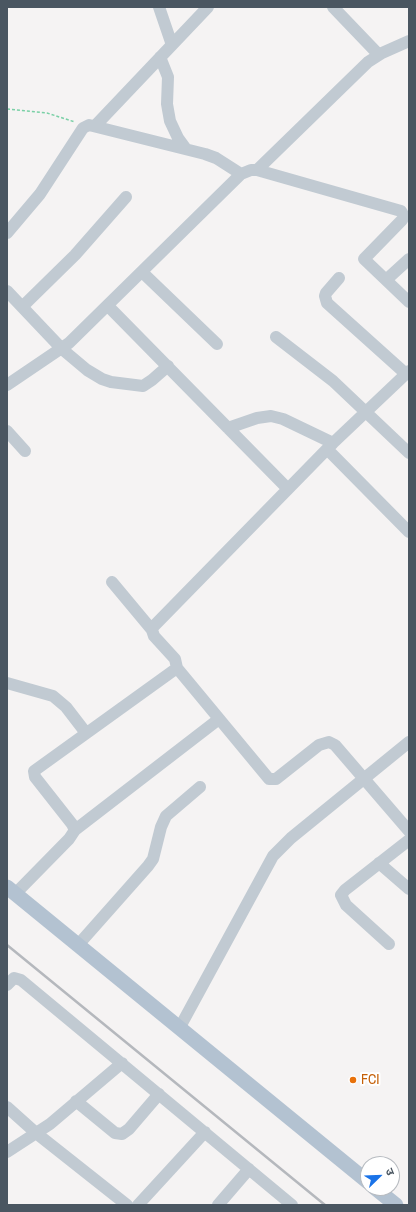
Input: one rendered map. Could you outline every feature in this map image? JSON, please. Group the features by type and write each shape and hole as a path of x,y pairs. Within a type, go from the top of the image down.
{"main road":[{"path":"11,890 360,1175"},
{"path":"385,1196 396,1205"}],"street":[{"path":"159,7 172,45"},
{"path":"7,233 40,194 80,133 91,126 208,7"},
{"path":"333,7 379,54"},
{"path":"257,170 360,69 379,54 409,41"},
{"path":"160,57 168,77 168,104 170,121 176,134 186,149"},
{"path":"91,126 186,149 216,158 241,174"},
{"path":"7,385 62,349 108,306 241,174 246,171 257,170 399,210 406,215 364,259 409,302"},
{"path":"22,307 75,255 126,197"},
{"path":"386,280 409,259"},
{"path":"142,272 217,344"},
{"path":"152,630 330,446 407,372 327,303 325,296 339,278"},
{"path":"7,291 62,349 95,376 111,382 143,386 168,366"},
{"path":"108,306 288,489"},
{"path":"276,337 333,381 409,453"},
{"path":"228,428 257,418 271,416 283,419 330,446 409,532"},
{"path":"7,431 25,451"},
{"path":"112,582 152,630 154,636 175,659 177,668 269,779 276,779 326,742 335,746 409,831"},
{"path":"75,830 33,773 36,769 177,668"},
{"path":"7,683 53,696 66,707 86,733"},
{"path":"11,890 69,839 75,830 219,719"},
{"path":"180,1027 273,856 291,838 409,742"},
{"path":"78,945 153,859 161,827 166,816 200,787"},
{"path":"389,944 346,906 341,898 345,890 409,840"},
{"path":"379,863 409,888"},
{"path":"7,985 14,978 21,980 292,1205"},
{"path":"7,1152 36,1134 122,1063"},
{"path":"76,1101 115,1133 122,1134 129,1129 159,1094"},
{"path":"7,1107 36,1134 126,1205"},
{"path":"138,1205 205,1132"},
{"path":"218,1205 249,1169"}],"path":[{"path":"7,109 54,115 91,126"}],"railway":[{"path":"7,945 325,1205"}],"place":[{"name":"FCI","path":"353,1080"}]}
